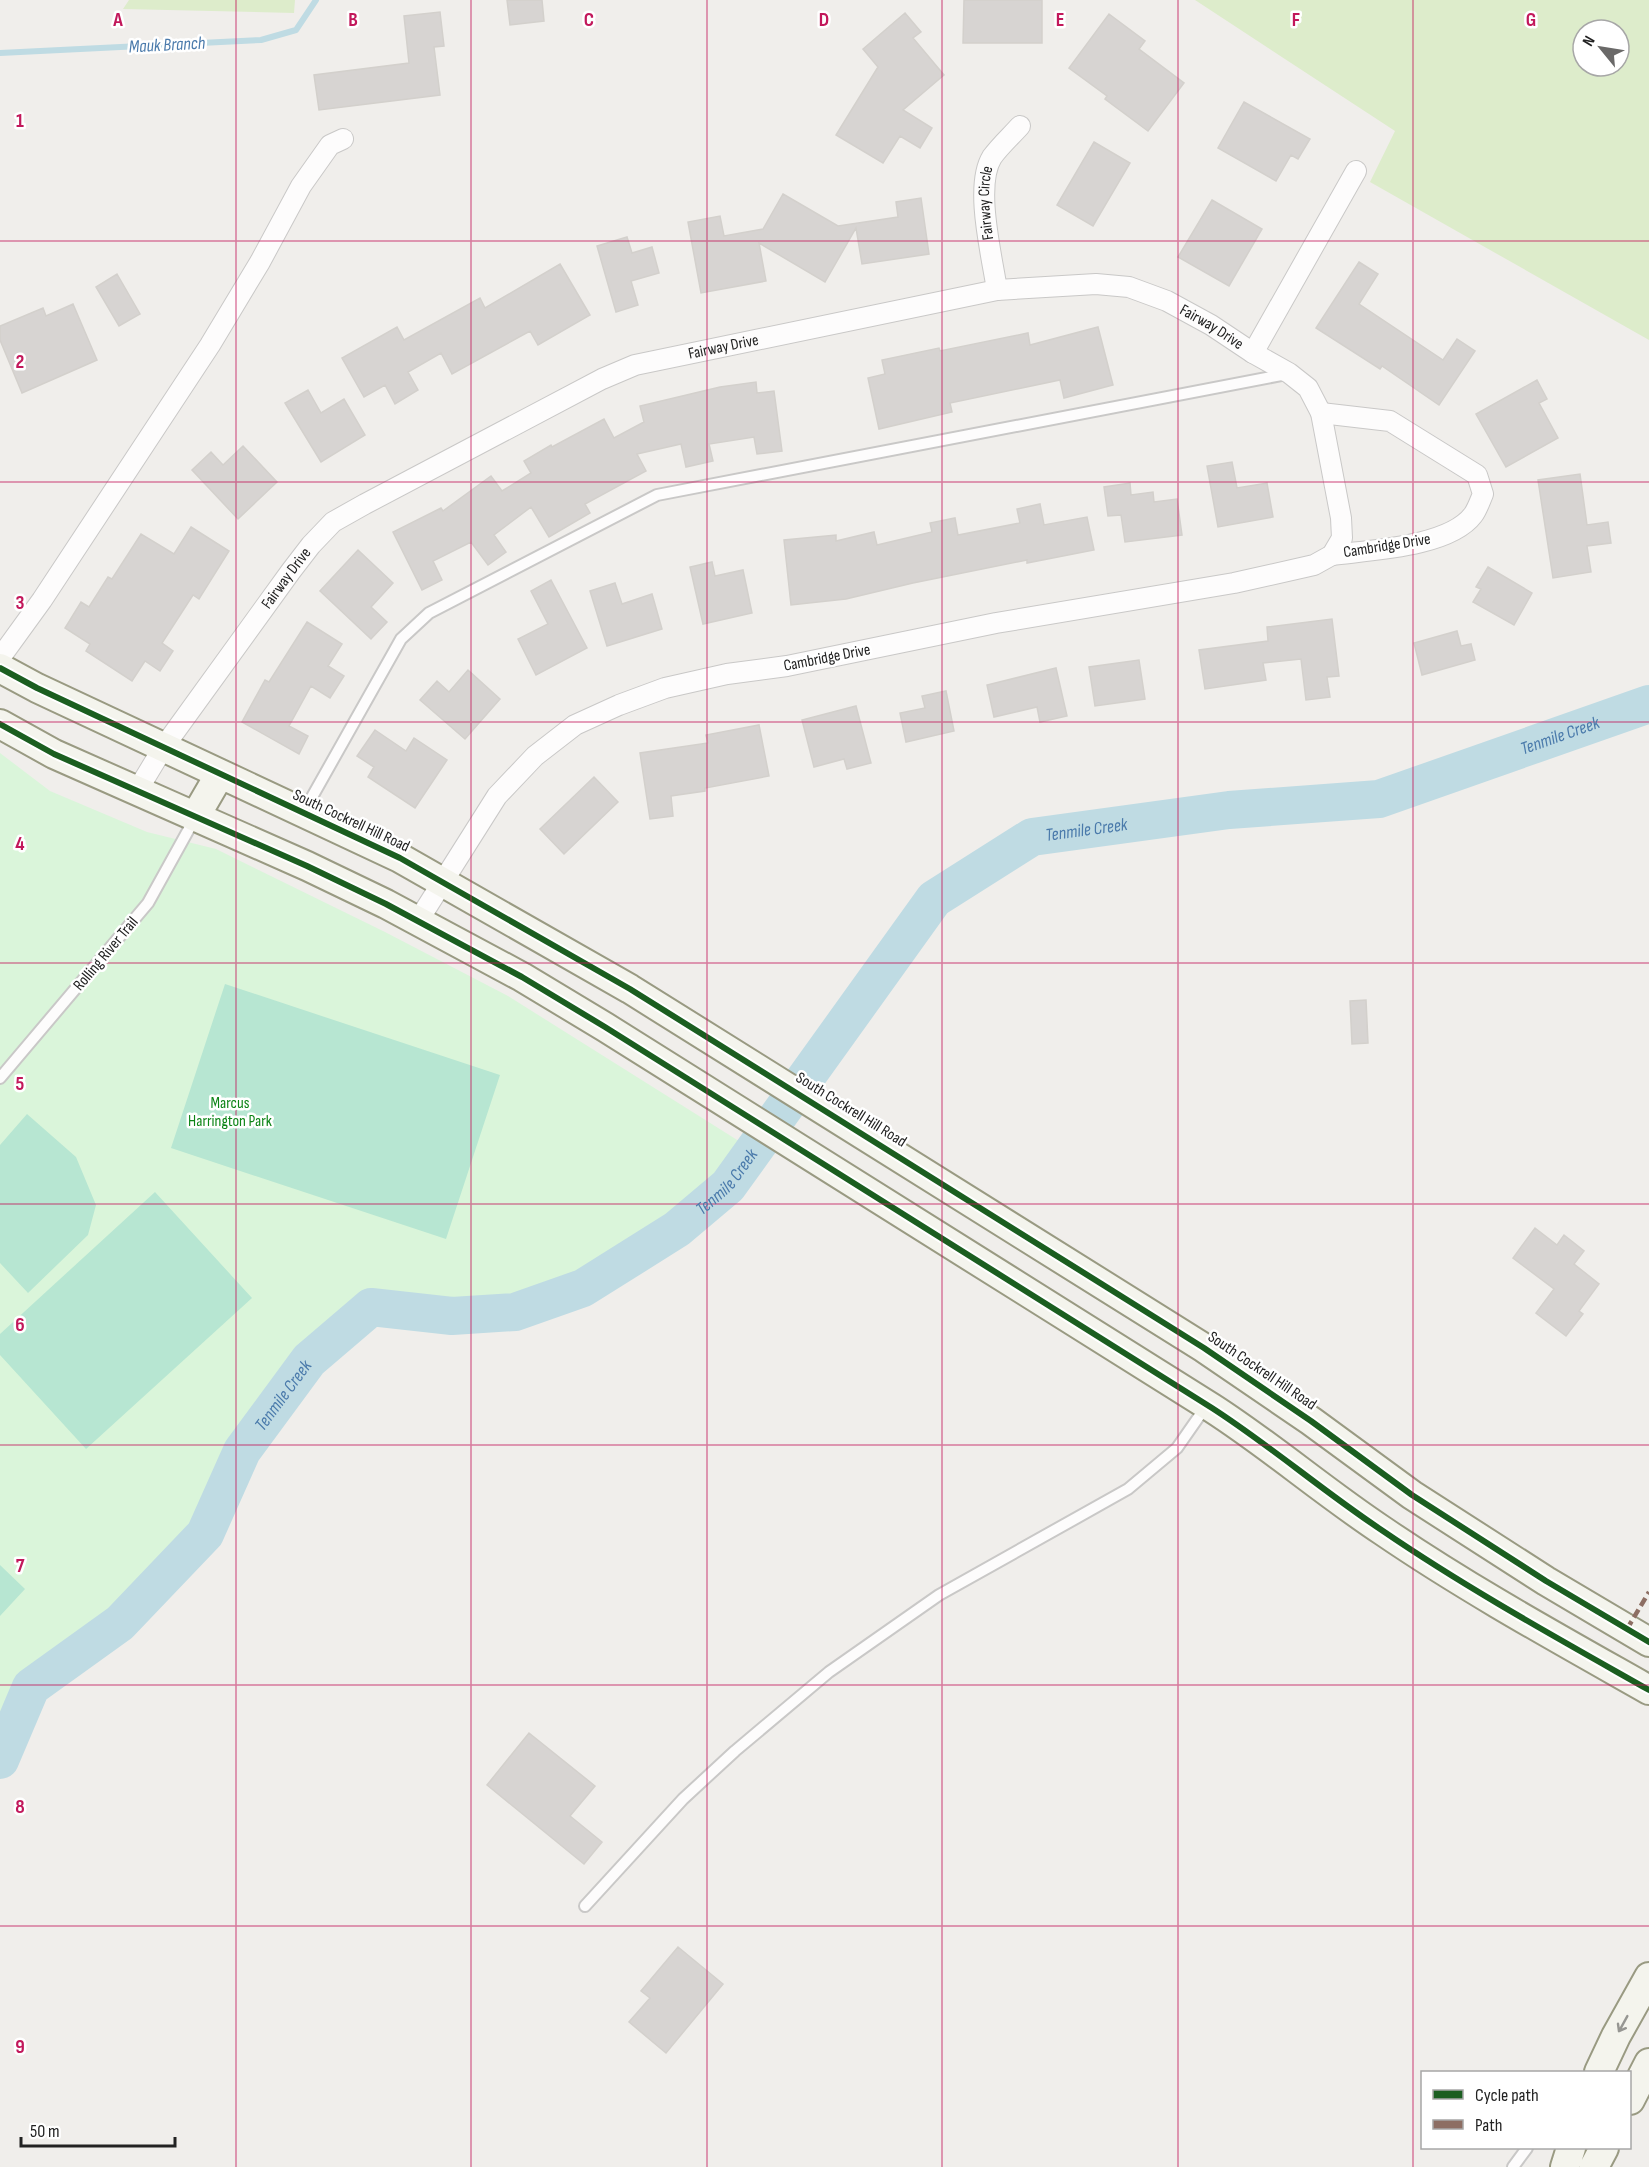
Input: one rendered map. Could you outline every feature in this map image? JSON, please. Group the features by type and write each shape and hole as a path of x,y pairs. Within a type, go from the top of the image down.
{"main road":[{"name":"South Cockrell Hill Road","path":"0,668 163,748 400,858 630,989 1240,1371 1412,1495 1546,1581 1649,1642"},
{"path":"0,724 54,754 307,866 418,921 522,977 1210,1406 1285,1458 1381,1530 1525,1619 1649,1690"},
{"path":"195,817 220,774"},
{"path":"1210,1406 1240,1371"},
{"path":"1600,2071 1649,1977"},
{"path":"1631,2096 1649,2063"},
{"path":"1565,2167 1571,2149"},
{"path":"1594,2167 1603,2149"}],"street":[{"name":"Fairway Circle","path":"997,290 984,210 984,182 992,158 1020,126"},
{"path":"0,658 42,600 210,345 260,262 301,186 330,145 343,139"},
{"name":"Fairway Drive","path":"137,792 163,748 311,545 333,522 602,379 635,365 997,290 1096,284 1129,287 1167,301 1211,325 1253,353 1356,171"},
{"name":"Cambridge Drive","path":"1253,353 1289,373 1308,388 1321,413 1341,518 1342,538 1332,555"},
{"name":"Cambridge Drive","path":"418,921 497,796 535,756 575,725 619,705 665,688 727,674 787,666 996,623 1234,583 1314,565 1332,555 1433,541 1454,531 1473,516 1483,494 1477,475 1390,421 1321,413"}],"lane":[{"path":"303,813 401,639 429,613 657,495 1289,373"},
{"name":"Rolling River Trail","path":"0,1078 148,903 195,817"},
{"path":"585,1906 683,1799 829,1672 939,1595 1128,1489 1177,1448 1210,1406"},
{"path":"1513,2167 1526,2149"}],"green space":[{"path":"129,0 295,0 294,13 123,9"},
{"path":"1195,0 1649,0 1649,340 1370,182 1395,131"},
{"name":"Marcus Harrington Park","path":"0,753 50,791 147,832 216,849 385,932 508,996 742,1143 713,1183 580,1278 517,1302 457,1303 369,1296 302,1350 224,1445 193,1526 107,1611 23,1682 0,1739"},
{"path":"225,984 500,1075 446,1239 171,1148"},
{"path":"27,1114 76,1157 96,1205 88,1235 28,1293 0,1263 0,1145"},
{"path":"155,1192 252,1298 86,1449 0,1355 0,1334"},
{"path":"0,1565 25,1589 0,1616"}],"building":[{"path":"507,0 542,0 544,21 510,25"},
{"path":"964,0 1042,0 1042,43 963,43"},
{"path":"440,12 444,46 434,47 440,95 319,110 314,75 409,63 404,16"},
{"path":"905,13 921,32 913,38 944,75 903,110 932,128 920,148 900,136 883,163 836,135 878,67 863,49"},
{"path":"1109,14 1145,41 1139,49 1184,83 1148,131 1105,99 1107,96 1069,68"},
{"path":"1244,102 1310,139 1298,159 1291,155 1276,181 1218,148"},
{"path":"1094,142 1130,163 1093,226 1057,205"},
{"path":"783,194 838,226 898,217 896,202 921,198 929,254 862,264 856,228 825,282 759,243 766,281 701,293 688,222 720,216 724,236 763,229"},
{"path":"1212,200 1262,229 1229,286 1178,257"},
{"path":"627,237 632,253 652,247 659,273 631,281 638,305 616,312 597,246"},
{"path":"1359,262 1378,274 1359,304 1443,360 1457,339 1475,351 1439,405 1382,366 1380,369 1316,328"},
{"path":"560,264 590,315 538,345 530,331 452,374 441,353 408,372 418,390 395,404 385,385 364,397 342,358 397,327 404,340 480,298 485,308"},
{"path":"117,274 140,314 119,326 96,287"},
{"path":"73,304 97,360 22,393 0,340 0,326 43,308 46,316"},
{"path":"1098,327 1113,385 1064,398 1060,380 950,403 952,412 879,429 868,378 885,374 882,360 1028,333 1030,345"},
{"path":"1537,380 1547,399 1539,403 1558,438 1506,467 1476,414"},
{"path":"756,382 757,393 774,391 782,451 757,454 754,437 709,444 713,461 686,467 681,444 637,454 646,471 585,504 590,513 549,537 531,507 494,535 506,552 488,565 471,542 433,561 442,580 422,590 393,532 441,508 443,511 491,476 502,491 531,473 524,461 604,419 614,438 644,422 640,406 720,387"},
{"path":"308,390 321,413 344,399 365,435 321,462 285,403"},
{"path":"243,446 277,482 238,519 192,470 211,452 223,465"},
{"path":"1232,462 1237,488 1267,483 1273,517 1218,527 1207,466"},
{"path":"1580,474 1587,525 1608,522 1611,543 1587,546 1591,572 1553,578 1538,480"},
{"path":"1130,483 1131,495 1153,492 1154,502 1177,499 1182,535 1125,542 1121,515 1108,516 1104,487"},
{"path":"1040,504 1044,525 1087,517 1094,550 1027,563 1027,560 846,599 791,605 784,540 836,535 836,541 874,532 877,545 932,532 930,523 955,518 958,535 1020,523 1017,509"},
{"path":"191,527 229,551 199,599 193,595 162,643 173,651 160,671 145,661 132,681 86,651 90,644 65,628 81,602 89,607 108,577 112,579 141,534 174,554"},
{"path":"358,550 393,583 371,607 387,622 371,639 320,591"},
{"path":"712,562 715,576 743,570 752,613 703,624 690,567"},
{"path":"1488,567 1532,593 1514,625 1473,602 1481,589 1476,587"},
{"path":"551,580 587,648 536,675 518,639 548,624 531,591"},
{"path":"615,583 622,604 652,594 662,629 607,646 590,591"},
{"path":"1332,619 1339,676 1327,677 1330,697 1306,700 1301,659 1263,663 1266,680 1205,689 1199,650 1268,641 1267,627"},
{"path":"307,622 342,644 328,666 344,676 330,698 311,686 289,726 308,736 299,754 242,722 265,680 269,682"},
{"path":"1457,631 1461,646 1471,644 1475,660 1422,675 1414,643"},
{"path":"1139,660 1145,699 1095,706 1089,667"},
{"path":"1056,668 1067,716 1040,722 1037,707 994,717 987,685"},
{"path":"468,670 500,699 465,739 420,700 437,681 449,692"},
{"path":"946,691 954,731 906,742 900,713 925,708 922,696"},
{"path":"856,706 871,763 847,769 844,759 814,767 802,720"},
{"path":"759,725 769,776 705,788 705,791 671,796 673,816 650,819 640,753 708,743 706,735"},
{"path":"375,730 406,751 414,738 447,760 415,808 368,777 374,767 357,756"},
{"path":"594,777 618,802 564,854 540,829"},
{"path":"1366,1000 1368,1043 1352,1044 1350,1001"},
{"path":"1535,1228 1557,1245 1564,1235 1584,1251 1574,1264 1599,1284 1579,1311 1583,1314 1566,1336 1536,1313 1554,1289 1513,1258"},
{"path":"529,1733 595,1786 570,1816 602,1842 584,1864 487,1785"},
{"path":"678,1947 723,1984 666,2053 629,2022 650,1998 641,1991"}],"waterway":[{"name":"Mauk Branch","path":"0,53 261,40 296,30 316,0"},
{"name":"Tenmile Creek","path":"0,1760 31,1687 120,1623 205,1534 242,1451 309,1360 371,1307 452,1316 515,1312 583,1288 677,1229 728,1186 934,899 1032,837 1229,810 1379,799 1649,704"}],"marked path":[{"path":"1627,1629 1649,1592"}],"cycle path":[{"path":"0,668 37,688 400,858 630,989 1204,1348 1311,1421 1412,1495 1546,1581 1649,1642"},
{"path":"0,724 54,754 307,866 386,904 522,977 1212,1408 1361,1516 1448,1573 1649,1690"}]}
